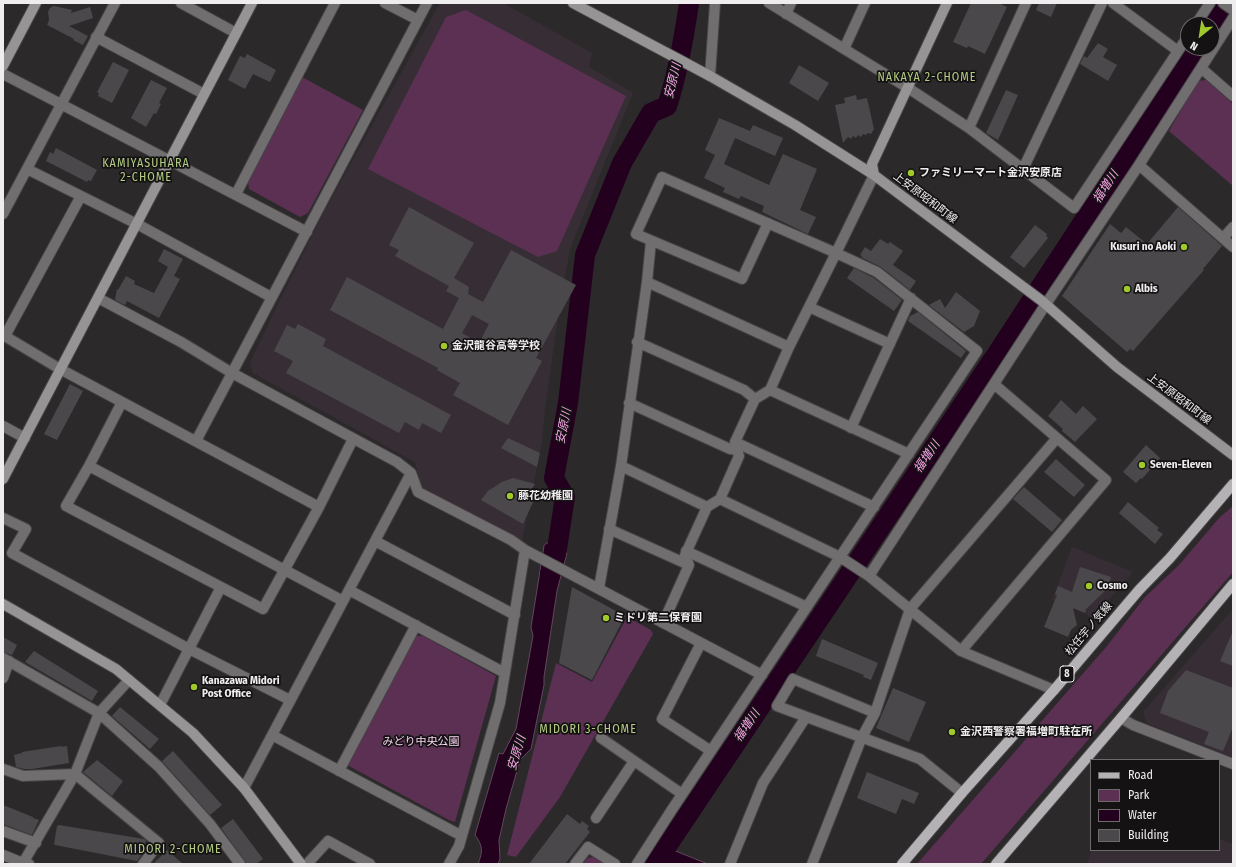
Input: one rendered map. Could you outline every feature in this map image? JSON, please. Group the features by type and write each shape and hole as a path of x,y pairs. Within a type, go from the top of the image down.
{"main road":[{"name":"松任宇ノ気線","path":"902,864 962,793 1054,690 1139,590 1170,558 1233,484"},
{"path":"996,864 1233,584"}],"street":[{"path":"3,66 36,3"},
{"path":"3,214 115,3"},
{"path":"181,3 236,33"},
{"path":"3,479 252,3"},
{"path":"236,194 335,3"},
{"path":"385,3 418,20"},
{"path":"196,441 427,3"},
{"name":"上安原昭和町線","path":"574,3 710,76 795,125 874,175 1025,288 1117,367 1233,455"},
{"path":"710,76 715,3"},
{"path":"769,3 908,88 969,128 1074,208 1180,48"},
{"path":"786,14 791,3"},
{"path":"844,49 865,3"},
{"path":"663,623 689,565 685,555 686,551 706,507 720,499 739,456 736,446 755,399 770,390 789,347 874,175 872,164 947,3"},
{"path":"969,128 1026,3"},
{"path":"1023,169 1102,3"},
{"path":"1113,3 1178,51"},
{"path":"1201,16 1210,3"},
{"path":"1223,3 1233,10"},
{"path":"866,574 994,384 1044,303 1139,165 1233,18"},
{"path":"96,37 204,94"},
{"path":"1201,68 1233,96"},
{"path":"3,74 307,232"},
{"path":"1139,165 1233,247"},
{"path":"27,169 136,224 271,297"},
{"path":"637,864 807,607 844,559 874,507 977,351 877,272 836,252 662,177 636,234 742,279 768,223"},
{"path":"81,196 4,335 60,369 319,507"},
{"path":"1223,238 1233,227"},
{"path":"599,588 621,466 651,240"},
{"path":"646,282 789,347"},
{"path":"98,298 181,342 232,373 397,462 411,473 418,492 511,540 529,552 762,675"},
{"path":"851,428 911,298"},
{"path":"809,307 890,344"},
{"path":"637,342 744,390 755,399"},
{"path":"961,651 1106,480 994,384"},
{"path":"770,390 909,454"},
{"path":"122,402 89,466 66,506 263,609 319,507 353,439"},
{"path":"629,403 730,449 736,446"},
{"path":"3,426 25,438"},
{"path":"812,864 862,737 875,713 910,609 1058,438"},
{"path":"736,446 874,507"},
{"path":"89,466 343,601"},
{"path":"621,466 706,507"},
{"path":"244,788 411,473"},
{"path":"720,499 844,559 866,574 961,651 1054,690"},
{"path":"3,518 26,529 12,553 189,649 290,700"},
{"path":"609,529 689,565"},
{"path":"375,541 515,615"},
{"path":"686,551 807,607"},
{"path":"449,864 459,846 499,706 515,615 529,552"},
{"path":"160,705 221,588"},
{"path":"349,590 505,672"},
{"path":"3,604 116,670 193,733 244,788 301,864"},
{"path":"339,771 416,625"},
{"path":"701,643 662,719 711,751"},
{"path":"3,678 6,660 99,713 159,767 210,824 240,864"},
{"path":"875,713 792,679 777,706 920,758 962,793"},
{"path":"3,855 27,864 36,843 75,774 99,713 129,680"},
{"path":"730,864 763,783 806,717"},
{"path":"1121,718 1133,725 1233,764"},
{"path":"272,735 462,836"},
{"path":"601,738 682,794"},
{"path":"596,818 634,760"},
{"path":"3,769 23,776 75,774 160,843 143,864"},
{"path":"3,831 36,843"},
{"path":"307,864 328,841 370,864"},
{"path":"575,864 588,847 615,864"}],"shaded area":[{"path":"440,3 503,3 592,53 589,67 633,93 570,249 558,317 545,409 542,442 522,541 422,489 415,462 253,373 250,363 324,212"},
{"name":"Cosmo","path":"1072,547 1133,572 1092,619 1085,613 1052,600"},
{"path":"1233,609 1233,758 1147,723 1143,712"},
{"path":"1220,839 1233,844 1233,864 1087,864 1092,851 1220,851"}],"green space":[{"path":"466,10 626,96 557,251 538,257 368,169 446,17"},
{"path":"302,77 363,110 308,213 300,217 249,189 248,182"},
{"path":"1206,80 1233,104 1233,186 1169,131 1198,81"},
{"path":"1233,506 1233,572 981,864 917,864 1107,646 1145,597 1179,565 1219,518"},
{"path":"627,617 651,630 653,634 560,797 516,857 507,855 556,663 592,682"},
{"name":"みどり中央公園","path":"416,636 423,636 496,676 455,822 347,765"},
{"path":"593,857 606,864 583,864 588,858"}],"water":[{"path":"547,543 567,553 557,591 544,685 531,749 520,760 499,840 500,859 498,864 478,864 481,856 481,846 475,835 499,753 503,754 516,729 533,636 531,627 544,546"},
{"path":"673,850 708,864 664,864"}],"building":[{"path":"971,3 999,3 1007,7 985,54 968,46 967,48 953,42"},
{"path":"1039,3 1057,3 1051,17 1036,10"},
{"path":"54,6 72,10 71,13 90,7 93,18 69,26 88,36 83,45 47,25 49,20 48,12 50,8"},
{"path":"1098,43 1108,49 1103,57 1117,65 1108,81 1080,64 1084,56 1087,58"},
{"path":"247,54 276,70 270,82 253,74 245,89 228,80 240,56 245,58"},
{"path":"113,62 129,70 112,103 98,96 99,93 97,92"},
{"path":"799,65 829,83 818,101 789,83"},
{"path":"151,80 167,88 159,103 161,104 156,114 154,113 146,127 131,118"},
{"path":"1006,90 1018,95 998,140 986,133"},
{"path":"856,95 857,100 867,98 874,129 871,134 863,134 861,137 858,135 856,138 853,136 851,139 848,137 843,143 835,105 845,103 844,98"},
{"path":"719,118 750,131 753,125 783,138 775,156 735,138 724,164 769,185 783,154 817,169 800,210 816,217 808,234 762,212 764,206 741,196 739,199 723,192 725,188 704,178 715,155 705,150"},
{"path":"56,148 97,170 91,181 88,180 87,182 46,161 50,152 53,154"},
{"path":"409,207 474,243 454,278 469,287 468,294 483,302 511,250 576,285 536,358 542,361 508,425 453,395 460,383 437,370 438,368 330,310 347,277 443,329 459,298 446,291 449,286 395,256 399,250 389,245","holes":["472,315 489,324 479,343 462,333"]},
{"path":"1178,207 1222,246 1203,269 1204,270 1133,351 1130,349 1127,352 1062,296 1110,224 1121,233 1126,227 1147,244"},
{"path":"1035,225 1047,234 1046,236 1048,238 1024,268 1010,257"},
{"path":"880,239 888,244 890,242 903,251 893,265 916,281 910,290 881,267 861,257 862,256 860,255 865,247 871,251"},
{"path":"164,249 183,259 174,276 180,279 159,318 127,301 125,305 115,300 117,289 118,290 126,276 135,281 134,284 154,293 168,267 158,261"},
{"path":"854,268 874,278 902,300 894,311 847,278"},
{"path":"956,292 980,311 974,326 964,332 929,305 940,299 945,308"},
{"path":"918,312 966,351 961,358 908,321 910,316"},
{"path":"298,324 326,339 323,346 451,415 441,433 422,423 419,430 405,422 399,433 286,373 293,361 274,351 287,325 295,329"},
{"path":"70,384 83,391 57,440 44,434"},
{"path":"1061,400 1076,414 1083,406 1097,419 1075,442 1048,416"},
{"path":"508,438 540,453 537,467 501,448"},
{"path":"1146,445 1160,458 1142,479 1141,478 1136,483 1123,472"},
{"path":"1056,459 1085,485 1074,497 1044,472"},
{"path":"513,478 535,484 529,493 535,498 523,524 481,500 488,491 502,482"},
{"path":"1024,487 1062,520 1052,532 1013,499"},
{"path":"1128,502 1159,528 1157,530 1163,534 1155,544 1119,513"},
{"path":"1080,567 1111,577 1108,588 1086,609 1085,613 1073,608 1077,625 1071,630 1068,637 1044,627 1057,595 1055,594 1058,586 1072,592"},
{"path":"572,587 625,616 592,680 559,663"},
{"path":"1233,631 1233,666 1220,661"},
{"path":"3,637 17,645 12,655 3,652"},
{"path":"822,639 878,663 871,680 863,677 864,675 816,656"},
{"path":"34,651 98,691 92,701 25,662"},
{"path":"1186,670 1233,688 1233,727 1223,751 1204,744 1209,732 1160,713 1168,691"},
{"path":"893,688 926,702 909,742 876,728"},
{"path":"120,707 159,739 150,749 112,716"},
{"path":"67,746 69,763 32,769 16,767 14,755 22,752"},
{"path":"173,751 222,805 210,815 162,761"},
{"path":"97,760 123,781 112,796 83,772"},
{"path":"867,772 919,793 914,804 902,799 896,814 857,798"},
{"path":"3,805 39,820 32,835 3,824"},
{"path":"567,814 580,824 582,821 589,826 587,829 590,832 565,864 529,864"},
{"path":"233,819 263,859 256,864 247,864 221,828"},
{"path":"59,825 144,839 146,840 143,853 137,861 55,845 57,826"},
{"path":"167,850 183,864 153,864"}],"waterway":[{"name":"安原川","path":"550,574 557,549 565,497 554,478 568,403 585,255 622,163 651,113 667,106 680,55 689,3"},
{"name":"福増川","path":"1217,16 1226,3"},
{"name":"福増川","path":"655,864 998,352 1192,56"}],"place":[{"name":"ファミリーマート金沢安原店","path":"911,173"},
{"name":"Kusuri no Aoki","path":"1184,247"},
{"name":"Albis","path":"1127,289"},
{"name":"金沢龍谷高等学校","path":"444,346"},
{"name":"Seven-Eleven","path":"1142,465"},
{"name":"藤花幼稚園","path":"510,496"},
{"name":"Cosmo","path":"1089,586"},
{"name":"ミドリ第二保育園","path":"606,618"},
{"name":"Kanazawa Midori Post Office","path":"194,687"},
{"name":"金沢西警察署福増町駐在所","path":"952,732"}],"district":[{"name":"NAKAYA 2-CHOME","path":"927,78"},
{"name":"KAMIYASUHARA 2-CHOME","path":"146,171"},
{"name":"MIDORI 3-CHOME","path":"588,730"},
{"name":"MIDORI 2-CHOME","path":"173,850"}]}
